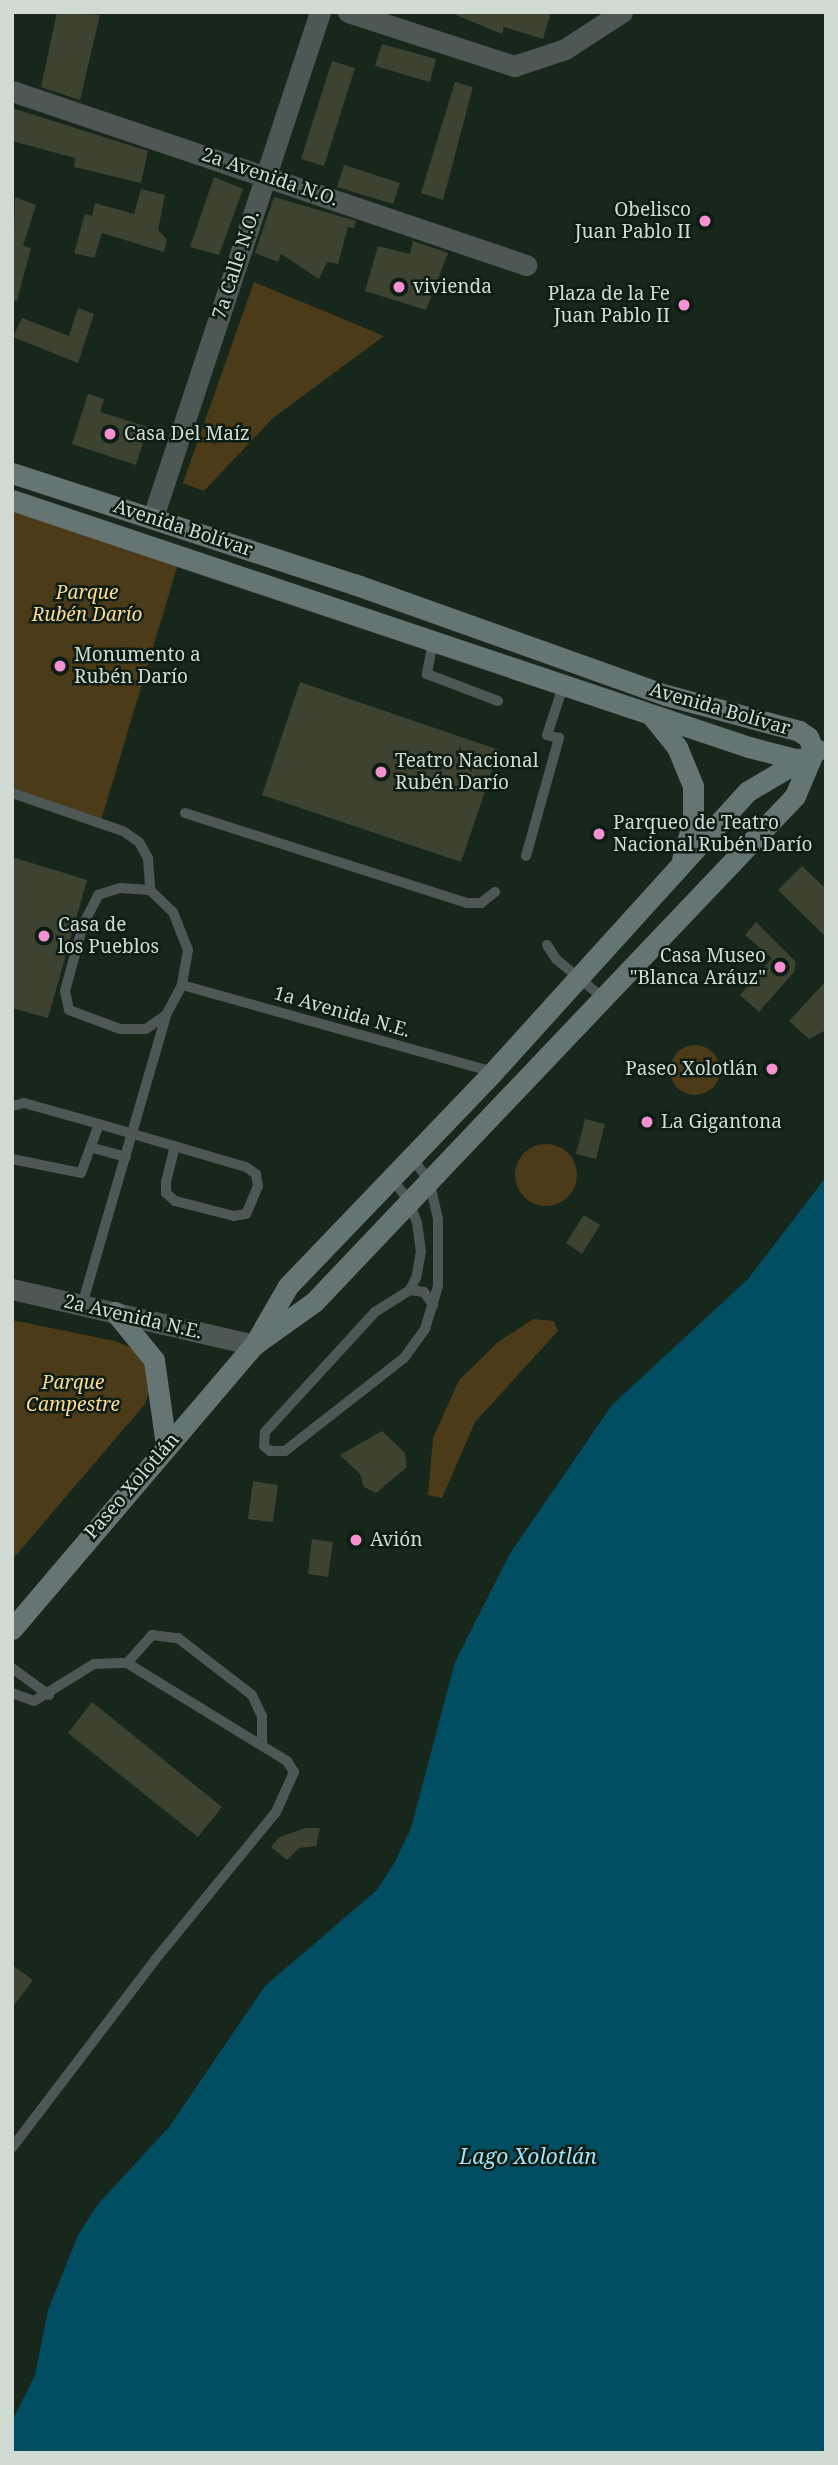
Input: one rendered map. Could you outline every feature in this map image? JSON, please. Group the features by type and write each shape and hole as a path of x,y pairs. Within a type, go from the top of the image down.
{"street":[{"name":"7a Calle N.O.","path":"153,517 320,12"},
{"path":"348,12 514,66 565,49 622,12"},
{"name":"2a Avenida N.O.","path":"12,91 526,265"},
{"name":"Avenida Bolívar","path":"12,473 153,517 666,695 799,731 820,749 795,759 651,715 12,500"},
{"path":"651,715 677,747 693,786 693,821 681,865"},
{"path":"799,731 826,730"},
{"name":"Paseo Xolotlán","path":"12,1629 166,1445 254,1345 288,1286 493,1072 748,791 820,749"},
{"name":"Paseo Xolotlán","path":"254,1345 314,1302 796,796 820,749"},
{"name":"2a Avenida N.E.","path":"12,1289 254,1345"},
{"path":"115,1312 154,1360 166,1445"}],"lane":[{"path":"433,642 427,674 498,701"},
{"path":"526,856 559,738 547,735 563,687"},
{"path":"12,793 123,831 139,842 148,858 150,890"},
{"path":"185,813 467,903 481,902 495,892"},
{"path":"82,1305 166,1015 182,985 188,950 173,912 150,890 120,888 98,895 83,925 65,991 69,1010 120,1029 146,1029 166,1015"},
{"path":"547,945 556,960 602,997"},
{"name":"1a Avenida N.E.","path":"182,985 493,1072"},
{"path":"12,1105 24,1103 99,1124 175,1146 256,1174 258,1186 246,1214 234,1216 175,1201 166,1193 175,1146"},
{"path":"12,1158 81,1173 93,1148 99,1124"},
{"path":"93,1148 125,1157"},
{"path":"412,1158 429,1181 439,1219 440,1272 433,1305 425,1329 404,1358 285,1451 277,1454 264,1446 265,1432 375,1312 410,1290 424,1292 433,1305"},
{"path":"392,1179 409,1200 421,1251 410,1290"},
{"path":"127,1663 152,1635 178,1638 252,1695 262,1716 262,1746"},
{"path":"12,1693 28,1701 49,1695 94,1664 127,1663 287,1761 294,1772 276,1812 155,1960 12,2148"},
{"path":"12,1668 49,1695"}],"green space":[{"path":"254,282 384,336 273,418 204,491 183,483"},
{"name":"Parque Rubén Darío","path":"12,500 181,554 101,821 12,793"},
{"path":"695,1045 712,1053 720,1070 712,1087 695,1095 678,1087 670,1070 678,1053"},
{"path":"540,1144 552,1144 568,1153 575,1163 575,1187 568,1197 552,1206 540,1206 529,1201 520,1192 515,1181 515,1169 520,1158 529,1149"},
{"path":"533,1319 554,1321 558,1331 475,1422 442,1498 428,1495 433,1438 459,1380 498,1342"},
{"name":"Parque Campestre","path":"12,1320 115,1341 137,1350 148,1366 151,1386 145,1404 12,1560"}],"water":[{"name":"Lago Xolotlán","path":"826,1177 826,2453 12,2453 12,2421 35,2375 48,2310 78,2235 98,2204 169,2127 265,1986 377,1890 395,1862 411,1828 455,1662 509,1555 612,1405 748,1279"}],"building":[{"path":"57,12 100,15 80,100 41,87"},
{"path":"449,12 551,12 543,39 504,27 502,34"},
{"path":"382,44 436,59 430,82 375,66"},
{"path":"332,61 355,68 324,166 301,159"},
{"path":"455,82 473,87 443,200 421,193"},
{"path":"12,108 148,151 141,183 74,167 75,158 12,141"},
{"path":"344,165 400,183 393,204 337,187"},
{"path":"214,177 243,189 219,255 190,247"},
{"path":"141,189 165,195 158,230 167,240 164,252 102,233 94,258 74,253 85,214 92,216 95,203 134,214"},
{"path":"15,197 36,205 23,246 31,248 17,301 12,300"},
{"path":"274,197 356,221 354,228 348,227 338,264 327,262 319,279 281,254 278,262 255,253"},
{"path":"413,241 448,253 426,310 365,291 378,246 410,254"},
{"path":"78,308 94,314 78,363 13,337 22,318 69,336"},
{"path":"88,394 104,399 100,412 148,427 136,465 72,444"},
{"name":"Teatro Nacional Rubén Darío","path":"300,682 499,750 461,862 262,795"},
{"name":"Casa de los Pueblos","path":"12,857 87,880 48,1018 12,1008"},
{"path":"802,866 826,889 826,937 778,890"},
{"name":"Casa Museo \"Blanca Aráuz\"","path":"756,922 796,962 794,972 759,1012 740,995 772,958 745,935"},
{"path":"826,981 826,1030 809,1039 789,1021"},
{"path":"585,1119 605,1124 596,1159 576,1154"},
{"path":"584,1215 600,1225 582,1254 566,1243"},
{"path":"382,1431 405,1453 407,1467 376,1493 364,1487 360,1474 340,1455"},
{"path":"253,1481 278,1485 273,1522 248,1519"},
{"path":"312,1539 333,1542 328,1577 308,1574"},
{"path":"92,1702 222,1807 198,1837 68,1733"},
{"path":"305,1828 320,1828 316,1846 299,1848 287,1860 271,1847 280,1837"},
{"path":"12,1965 33,1980 12,2008"}],"place":[{"name":"Obelisco Juan Pablo II","path":"705,221"},
{"name":"vivienda","path":"399,287"},
{"name":"Plaza de la Fe Juan Pablo II","path":"684,305"},
{"name":"Casa Del Maíz","path":"110,434"},
{"name":"Monumento a Rubén Darío","path":"60,666"},
{"name":"Teatro Nacional Rubén Darío","path":"381,772"},
{"name":"Parqueo de Teatro Nacional Rubén Darío","path":"599,834"},
{"name":"Casa de los Pueblos","path":"44,936"},
{"name":"Casa Museo \"Blanca Aráuz\"","path":"780,967"},
{"name":"Paseo Xolotlán","path":"772,1069"},
{"name":"La Gigantona","path":"647,1122"},
{"name":"Avión","path":"356,1540"}]}
